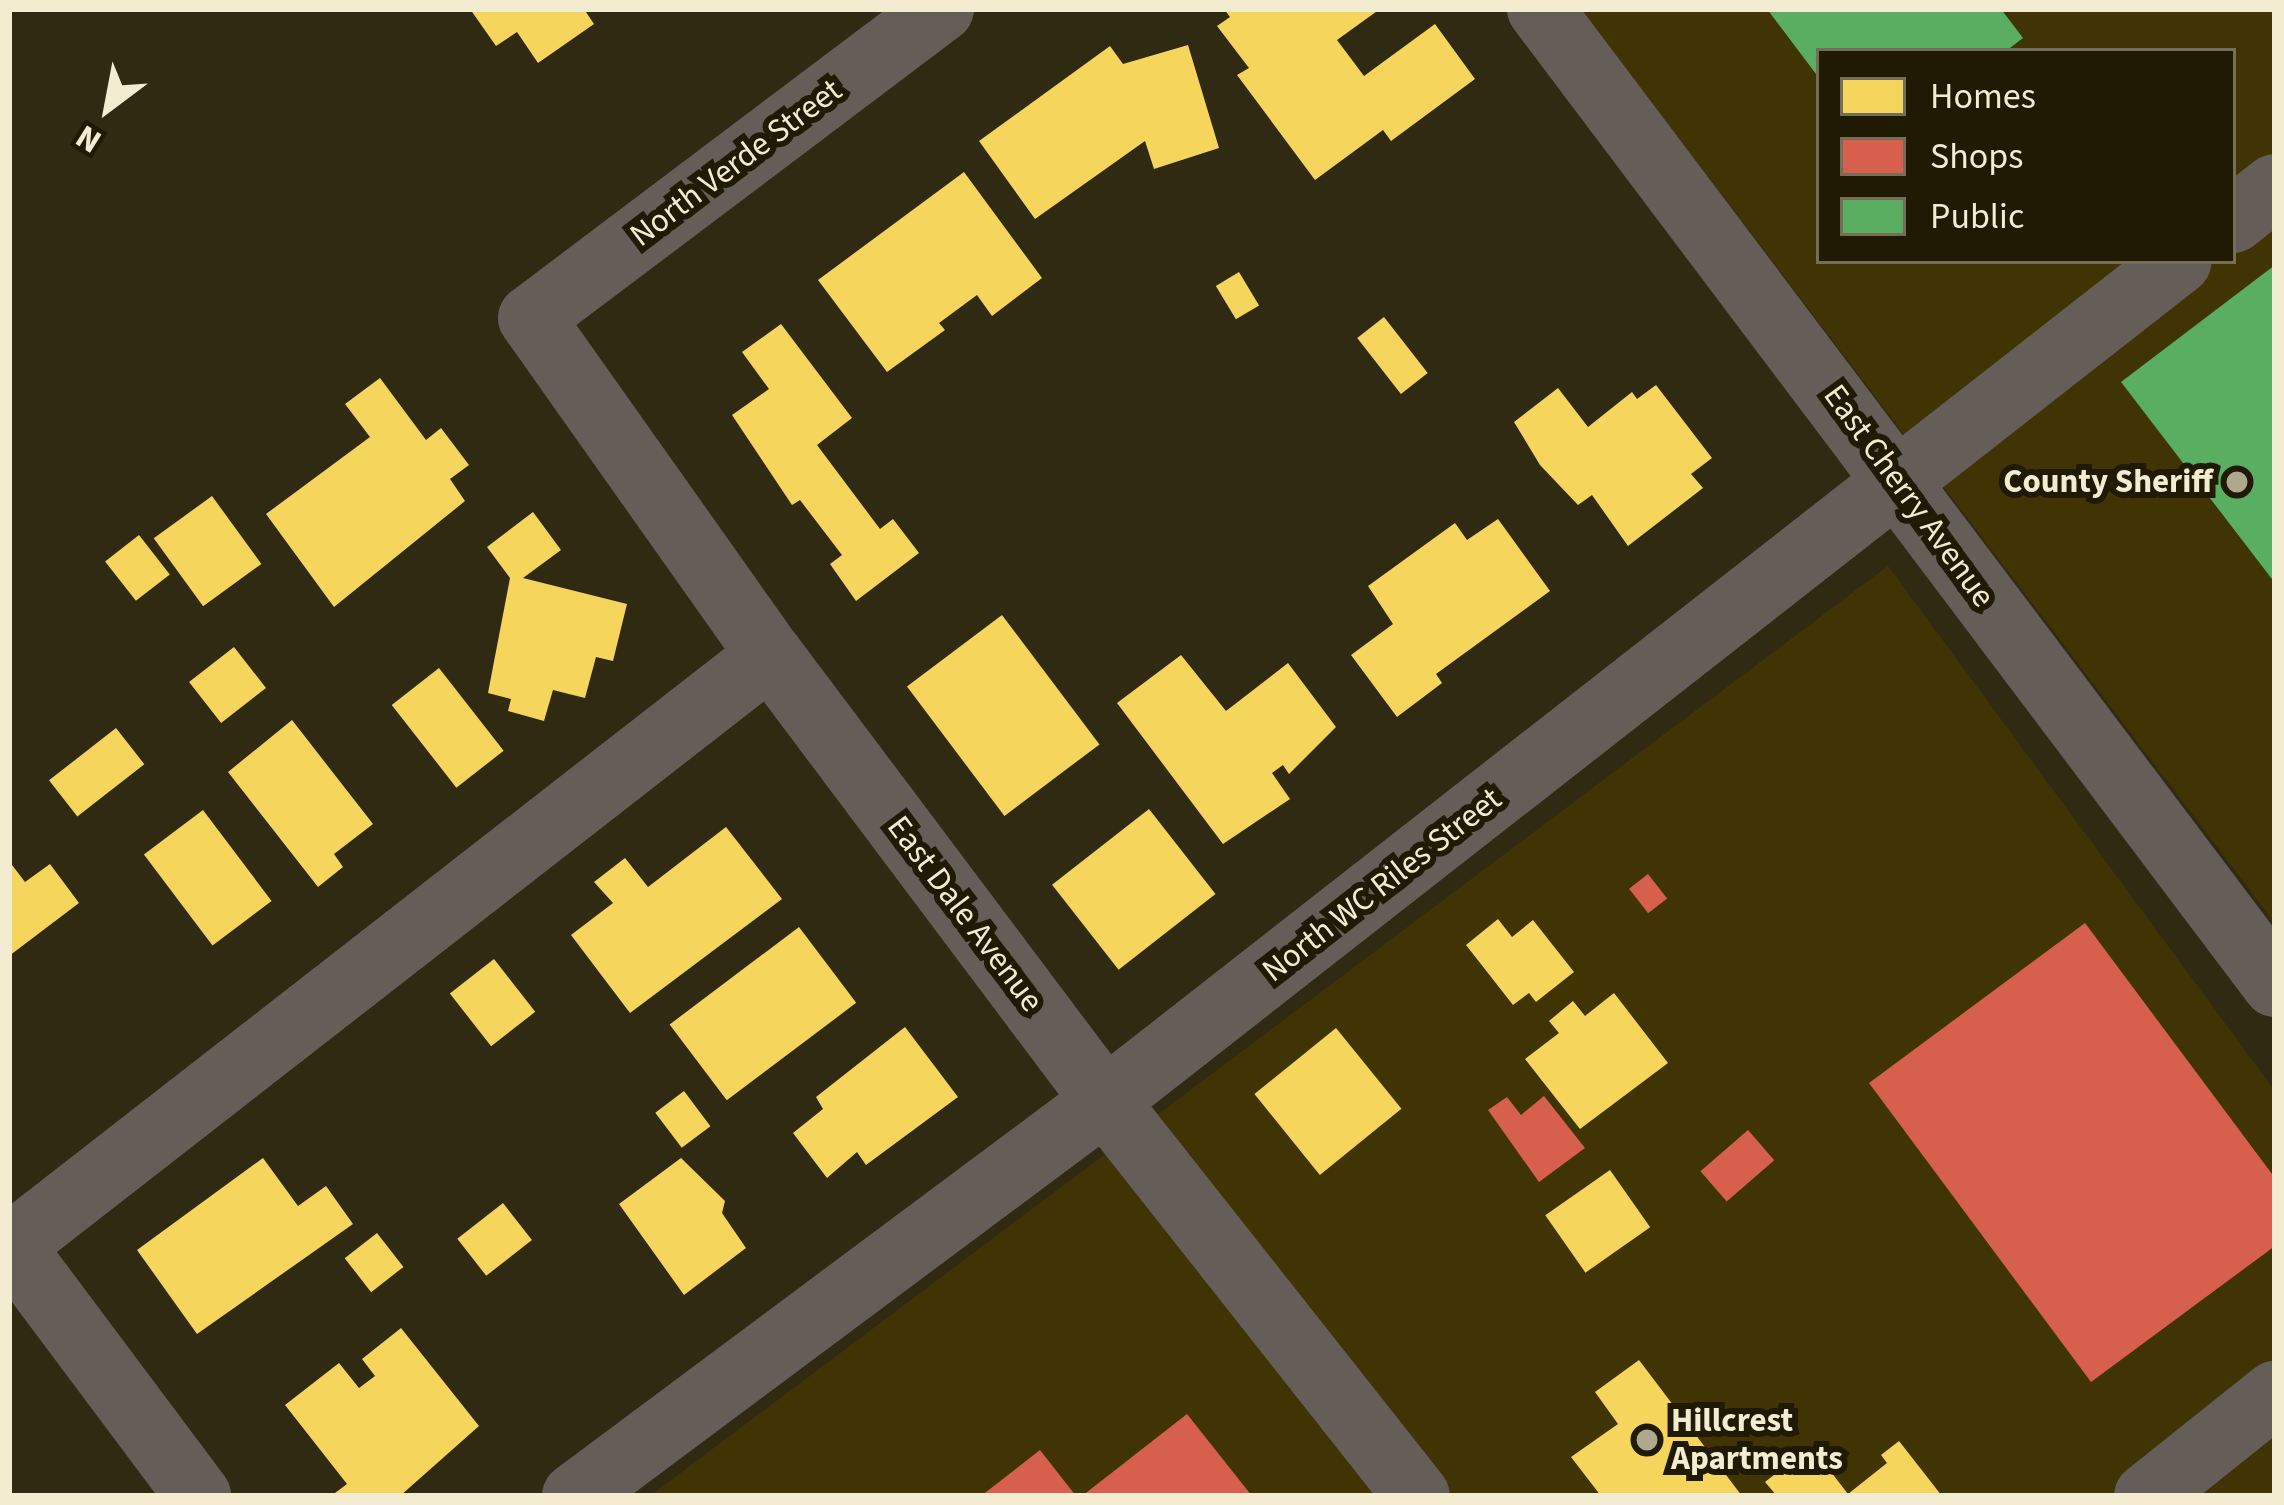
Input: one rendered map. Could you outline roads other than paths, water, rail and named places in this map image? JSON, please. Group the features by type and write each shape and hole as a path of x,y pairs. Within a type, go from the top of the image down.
{"street":[{"name":"North Verde Street","path":"531,318 941,9"},
{"name":"East Cherry Avenue","path":"1540,9 2275,984"},
{"path":"2236,218 2275,187"},
{"name":"North WC Riles Street","path":"575,1496 1105,1100 1895,477 2175,264"},
{"name":"East Dale Avenue","path":"531,318 770,655 1105,1100 1417,1496"},
{"path":"198,1496 10,1245 770,655"},
{"path":"2147,1496 2275,1394"}],"place":[{"name":"County Sheriff","path":"2237,482"},
{"name":"Hillcrest Apartments","path":"1647,1440"}]}
